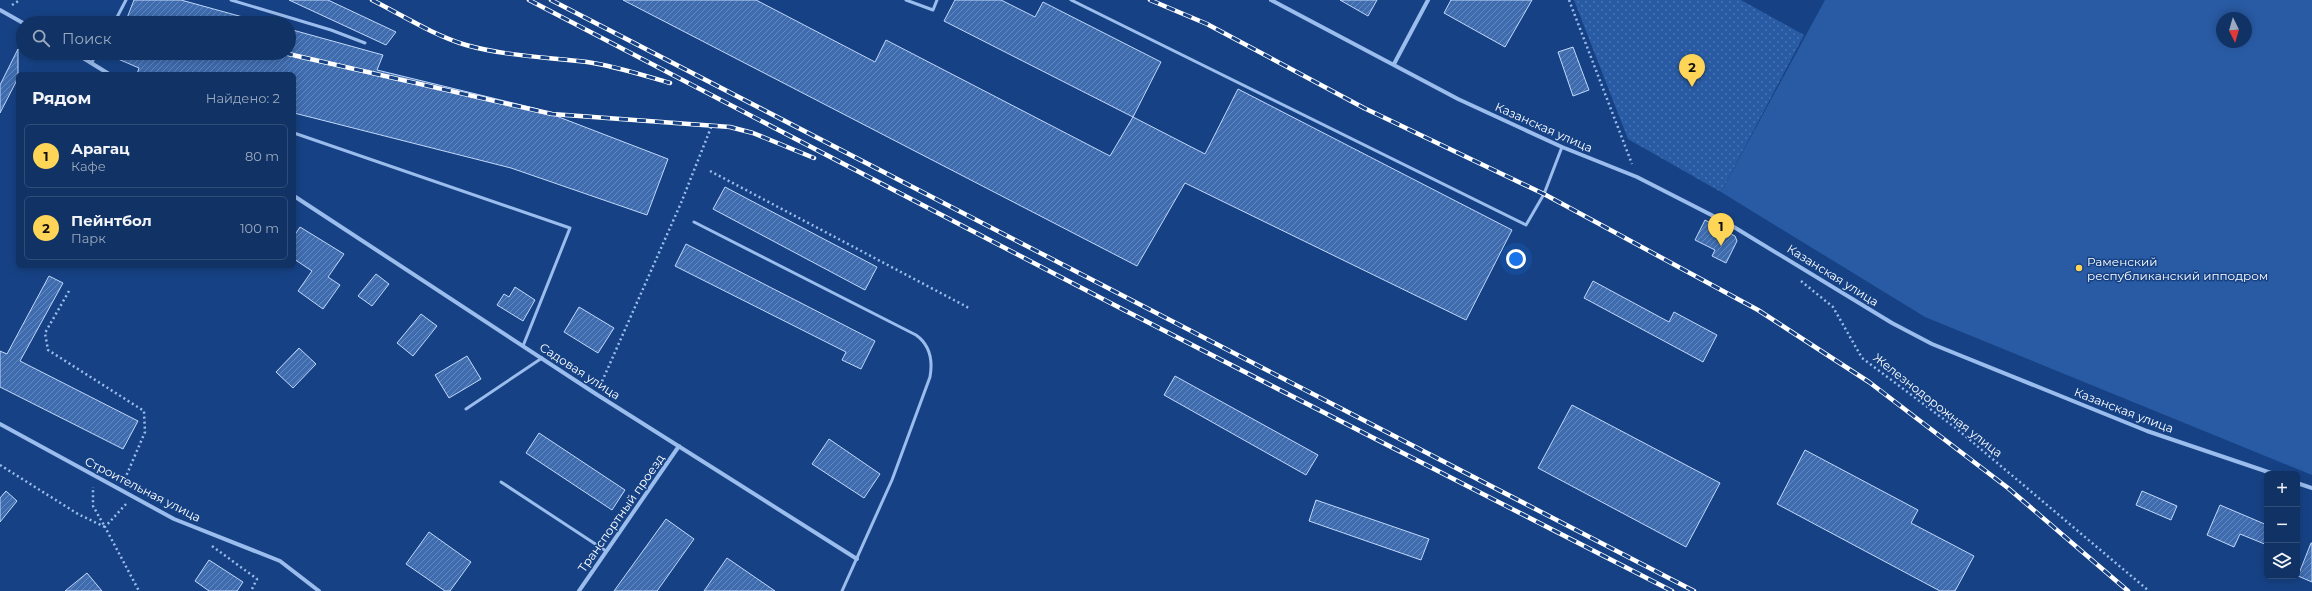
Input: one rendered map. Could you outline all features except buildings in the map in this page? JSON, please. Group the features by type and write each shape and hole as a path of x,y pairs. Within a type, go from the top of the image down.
{"street":[{"name":"Казанская улица","path":"1270,0 1458,99 1562,147 1637,177 1729,224 1892,323 1932,344 2147,432 2265,471"},
{"path":"1394,64 1428,0"},
{"path":"0,10 16,19"},
{"path":"88,60 106,72"},
{"name":"Садовая улица","path":"296,197 596,394 857,558"},
{"name":"Строительная улица","path":"0,424 174,519 280,561 319,591"},
{"name":"Транспортный проезд","path":"578,591 679,446"},
{"path":"2300,483 2312,488"}],"lane":[{"path":"118,16 126,0"},
{"path":"231,0 284,16"},
{"path":"906,0 933,10 937,0"},
{"path":"1071,0 1526,225 1544,194 1562,147"},
{"path":"296,20 331,30 365,43"},
{"path":"296,134 570,228 523,346"},
{"path":"694,222 916,334 926,344 931,361 930,377 892,480 842,591"},
{"path":"466,408 542,358"},
{"path":"501,482 606,551"}],"path":[{"path":"1569,0 1637,177"},
{"path":"596,394 678,210 712,125"},
{"path":"710,171 969,308"},
{"name":"Железнодорожная улица","path":"1799,279 1833,307 1862,358 1957,429 2148,591"},
{"path":"69,291 45,333 48,350 144,411 145,432 120,490"},
{"path":"0,465 78,514 105,527"},
{"path":"94,476 93,506 139,591"},
{"path":"105,527 132,497"},
{"path":"206,542 257,579 251,591"}],"shaded area":[{"path":"1574,0 1741,0 1804,35 1721,192 1628,139"},
{"name":"Раменский республиканский ипподром","path":"1825,0 2312,0 2312,475 1925,317 1721,192"}],"railway":[{"path":"372,0 442,36 466,45 496,52 587,62 628,71 670,83"},
{"path":"529,0 1124,310 1672,591"},
{"path":"551,0 1694,591"},
{"path":"1150,0 1207,24 1364,108 1544,194 1758,310 1869,382 2008,488 2128,591"},
{"path":"296,56 552,114 730,127 753,133 814,158"}],"place":[{"name":"Пейнтбол","path":"1692,87"},
{"name":"Арагац","path":"1721,246"},
{"name":"Раменский республиканский ипподром","path":"2079,268"}]}
